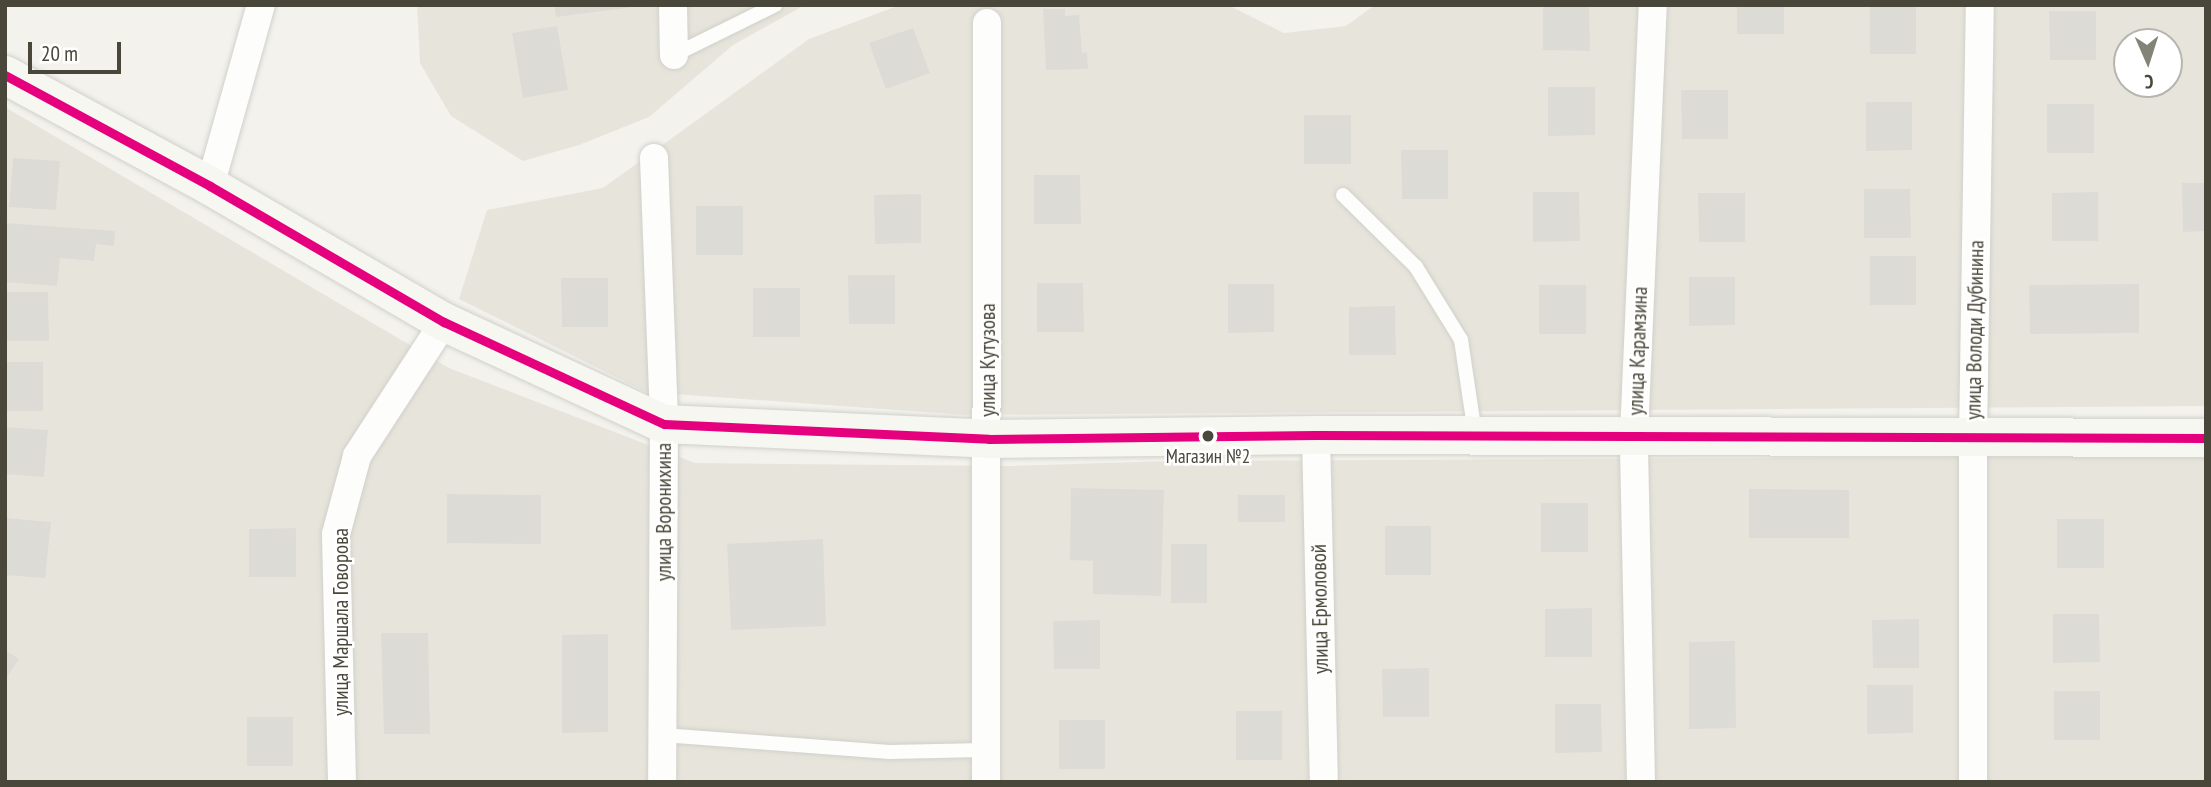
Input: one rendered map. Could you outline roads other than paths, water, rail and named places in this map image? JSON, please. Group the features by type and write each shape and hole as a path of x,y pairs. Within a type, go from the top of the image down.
{"street":[{"path":"210,186 261,5"},
{"path":"673,5 674,55"},
{"name":"улица Карамзина","path":"1641,782 1634,435 1653,5"},
{"name":"улица Володи Дубинина","path":"1973,782 1973,439 1980,5"},
{"name":"улица Кутузова","path":"986,782 984,750 989,439 987,23"},
{"path":"5,75 210,186 444,322 664,424 989,439 1316,435 2206,438"},
{"name":"улица Воронихина","path":"654,159 664,424 662,782"},
{"name":"улица Маршала Говорова","path":"342,782 336,534 357,456 444,322"},
{"name":"улица Ермоловой","path":"1316,435 1324,782"}],"lane":[{"path":"674,55 775,5"},
{"path":"1343,195 1416,267 1461,340 1476,435"},
{"path":"663,735 889,752 984,750"}],"place":[{"name":"Магазин №2","path":"1208,436"}]}
